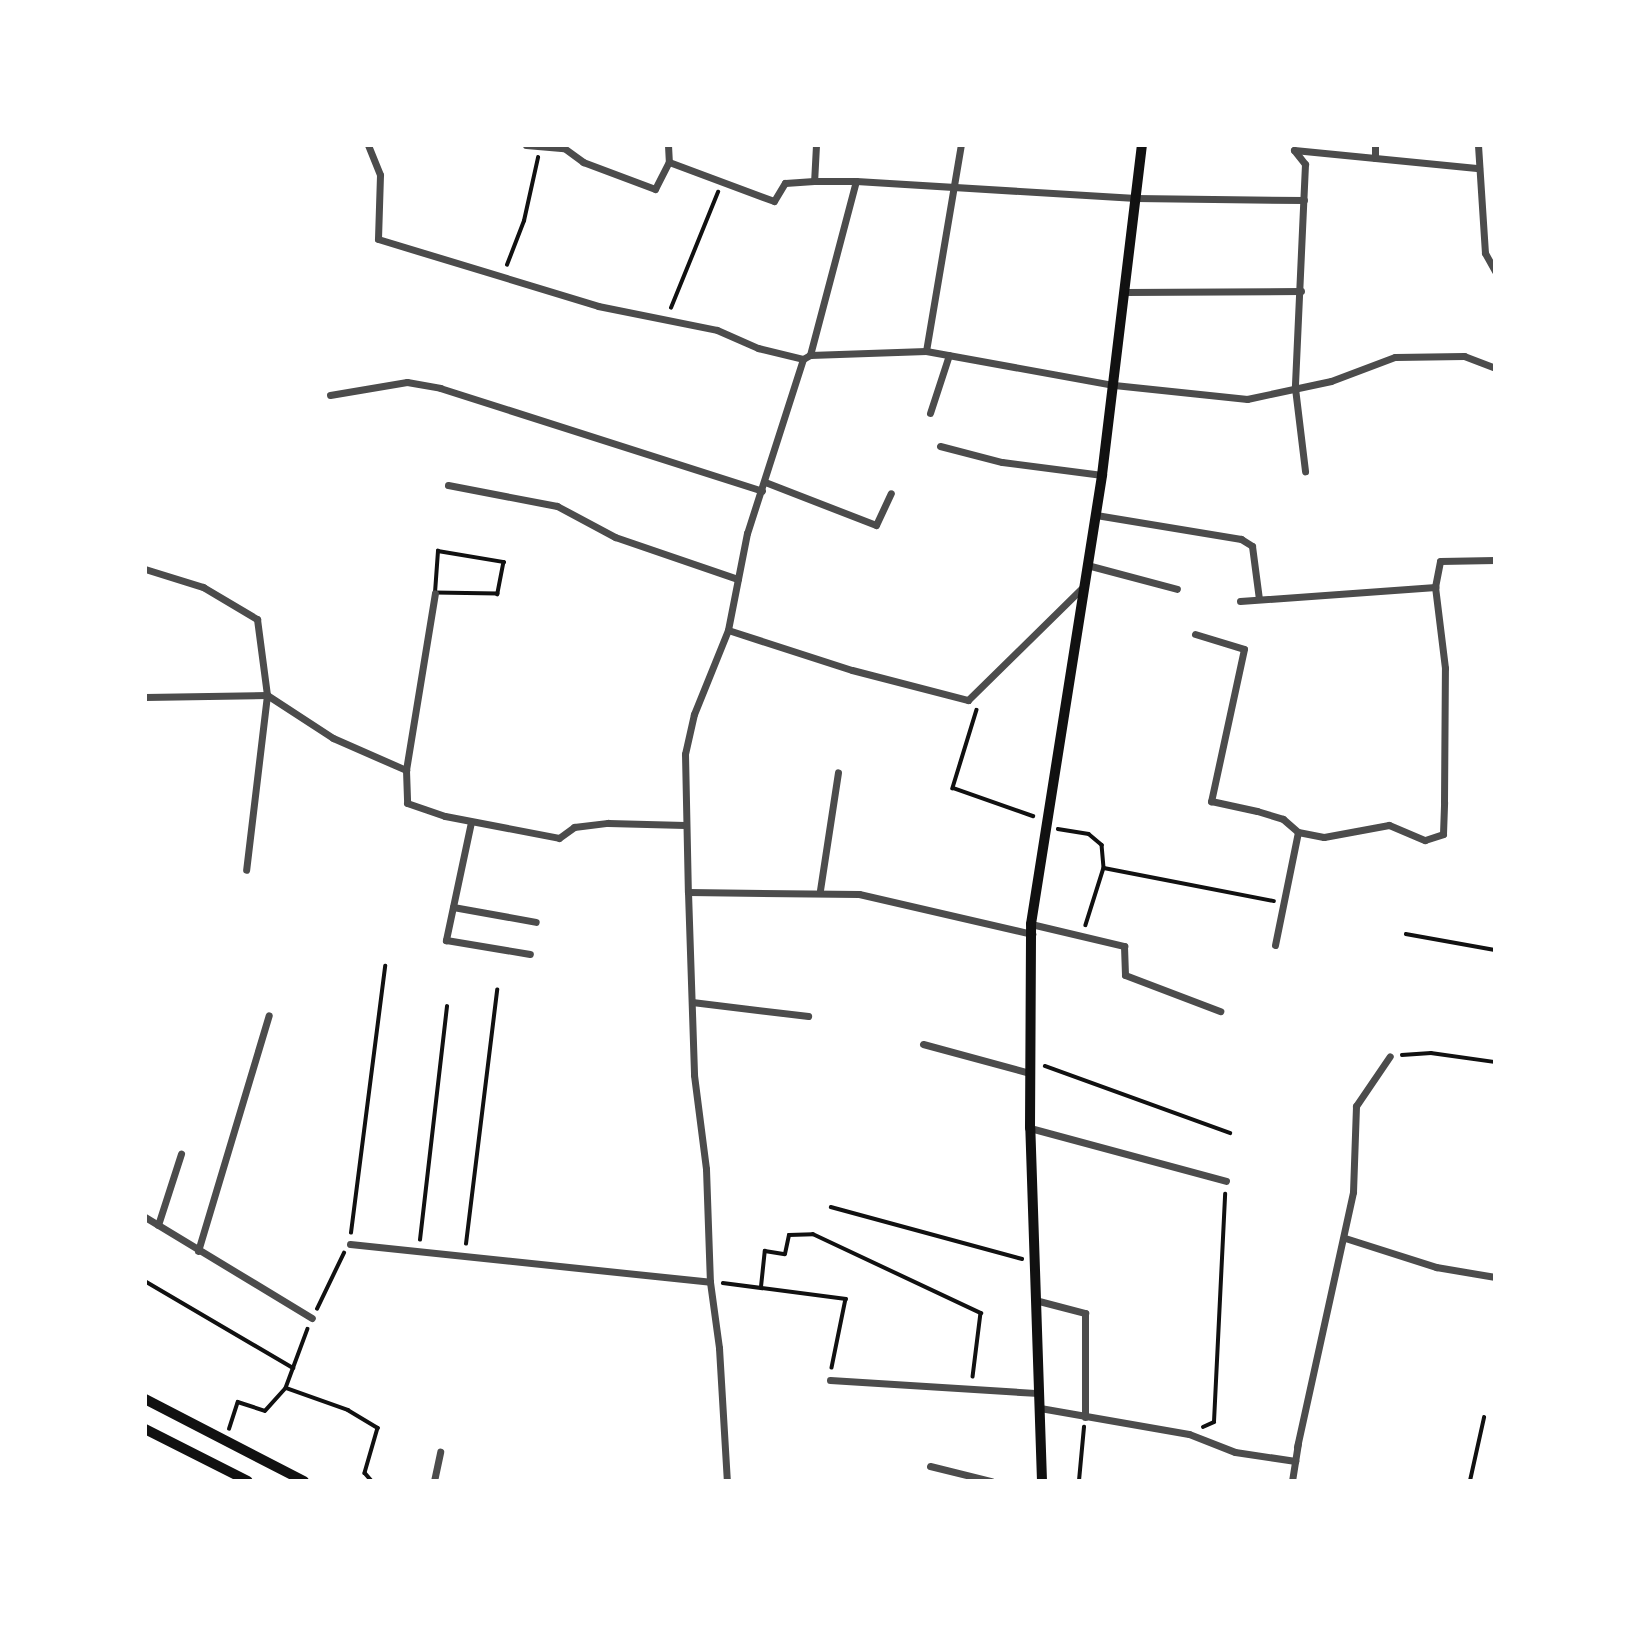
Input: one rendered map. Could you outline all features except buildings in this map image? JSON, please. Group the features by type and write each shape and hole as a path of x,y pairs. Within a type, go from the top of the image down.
{"main road":[{"path":"1042,1481 1030,1128 1031,929 1045,823 1102,475 1142,145"},
{"path":"145,1399 304,1481"},
{"path":"145,1429 248,1481"}],"street":[{"path":"368,145 380,174 379,239 665,323 718,330 758,348 806,357 926,351 1114,385 1247,399 1331,381 1395,357 1423,354 1464,355 1495,368"},
{"path":"526,145 564,148 583,162 655,189 669,162 668,145"},
{"path":"814,181 816,145"},
{"path":"926,351 961,145"},
{"path":"1375,158 1376,145"},
{"path":"1479,145 1485,253 1495,271"},
{"path":"1294,148 1479,168"},
{"path":"1294,148 1305,164 1295,388 1305,471"},
{"path":"669,162 774,201 785,183 814,181 856,181 1135,198 1304,200"},
{"path":"727,1481 719,1348 710,1282 692,1002 685,754 694,714 728,630 738,579 762,491 806,357 856,181"},
{"path":"1125,292 1301,291"},
{"path":"930,413 949,355"},
{"path":"330,395 407,382 440,388 762,491"},
{"path":"940,446 1002,462 1102,475"},
{"path":"765,482 876,525 891,493"},
{"path":"448,485 557,506 615,537 738,579"},
{"path":"1096,515 1241,539 1252,546 1259,599"},
{"path":"1195,634 1244,649 1211,801 1283,819 1298,832 1324,837 1389,825 1425,840 1443,834 1445,668 1435,587 1440,561 1495,560"},
{"path":"1087,565 1177,589"},
{"path":"145,569 203,587 257,619 267,695 246,870"},
{"path":"728,630 852,670 968,700 1084,585"},
{"path":"1240,601 1435,587"},
{"path":"435,593 406,769 407,803 471,822 559,838 574,827 608,823 685,825"},
{"path":"145,697 267,695 333,738 406,769"},
{"path":"820,890 838,772"},
{"path":"471,822 446,940 530,954"},
{"path":"1276,945 1298,832"},
{"path":"688,892 820,890 910,903 1031,929 1087,937 1124,946 1125,975 1220,1011"},
{"path":"453,907 536,922"},
{"path":"692,1002 808,1016"},
{"path":"198,1251 269,1014"},
{"path":"923,1044 1030,1073"},
{"path":"1297,1447 1345,1238 1356,1173 1356,1106 1390,1056"},
{"path":"1030,1128 1226,1181"},
{"path":"158,1225 181,1154"},
{"path":"145,1217 312,1318"},
{"path":"1345,1238 1436,1267 1495,1277"},
{"path":"350,1244 465,1254 710,1282"},
{"path":"1035,1300 1085,1313 1085,1417"},
{"path":"830,1380 1039,1394"},
{"path":"1040,1408 1189,1434 1235,1452 1295,1461"},
{"path":"1292,1481 1300,1432"},
{"path":"434,1481 440,1452"},
{"path":"930,1466 991,1481"}],"path":[{"path":"502,277 524,221 540,146"},
{"path":"665,323 723,182"},
{"path":"438,551 504,562 498,594 435,593 438,551"},
{"path":"985,684 953,788 1045,823 1089,834 1102,845 1104,868 1085,920 1087,937"},
{"path":"1104,868 1284,903"},
{"path":"1406,934 1495,950"},
{"path":"225,1440 238,1402 265,1411 286,1388 312,1318 350,1244 386,966"},
{"path":"465,1254 498,990"},
{"path":"419,1250 447,1007"},
{"path":"1390,1056 1432,1053 1495,1062"},
{"path":"1030,1060 1230,1133"},
{"path":"1189,1434 1214,1422 1226,1181"},
{"path":"831,1207 1034,1262"},
{"path":"761,1287 765,1251 785,1254 789,1236 813,1234 981,1314 973,1390"},
{"path":"145,1282 293,1368"},
{"path":"710,1282 846,1299 830,1380"},
{"path":"286,1388 348,1410 378,1428 365,1473 372,1481"},
{"path":"1079,1481 1085,1417"},
{"path":"1470,1481 1484,1418"}]}
